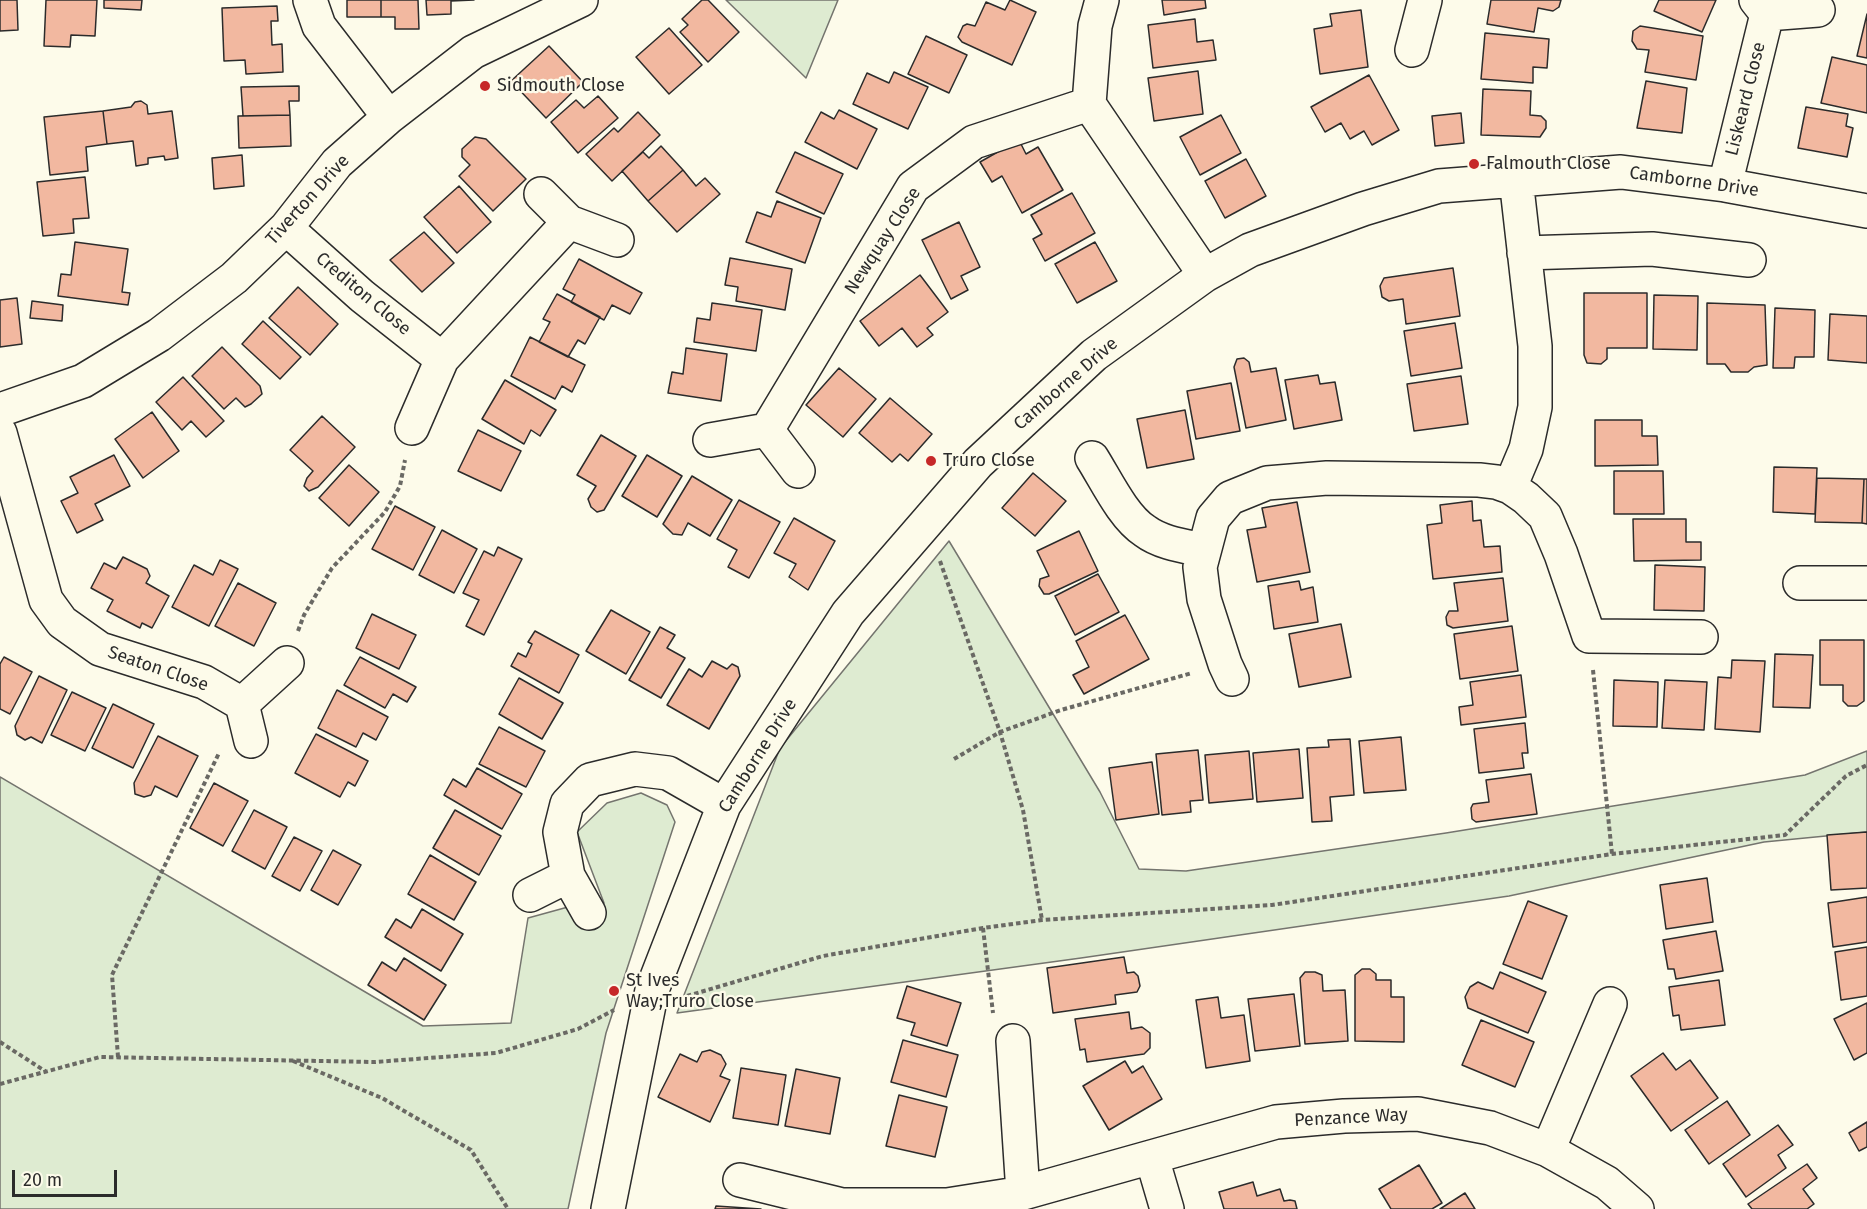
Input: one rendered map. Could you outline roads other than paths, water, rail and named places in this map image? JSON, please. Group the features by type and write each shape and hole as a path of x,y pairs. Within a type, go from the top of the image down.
{"street":[{"path":"310,0 319,26 389,117"},
{"name":"Tiverton Drive","path":"0,410 83,381 159,335 234,278 286,228 337,163 389,117 473,52 581,0"},
{"path":"1102,0 1095,26 1089,104 1204,275"},
{"path":"1412,50 1425,0"},
{"name":"Liskeard Close","path":"1725,184 1761,7 1818,10"},
{"name":"Newquay Close","path":"767,430 913,188 974,142 1089,104"},
{"name":"Camborne Drive","path":"608,1209 652,990 724,806 848,613 978,463 1094,355 1204,275 1250,250 1363,209 1439,186 1621,172 1725,184 1867,211"},
{"path":"1510,488 1526,449 1535,407 1535,346 1516,179"},
{"path":"541,194 569,222 617,240"},
{"path":"412,428 442,359 569,222"},
{"name":"Crediton Close","path":"286,228 362,296 442,359"},
{"path":"1524,253 1652,249 1749,260"},
{"path":"710,440 767,430 798,471"},
{"name":"Seaton Close","path":"0,434 46,600 62,622 100,649 204,682 242,704"},
{"path":"1092,458 1135,524 1146,533 1166,542 1203,550"},
{"path":"1228,671 1204,599 1200,567 1213,518 1230,498 1267,483 1338,478 1479,480 1496,482 1510,488 1526,498 1545,516 1561,554 1589,636 1701,638"},
{"path":"1800,583 1867,583"},
{"path":"251,741 242,704 287,663"},
{"path":"589,913 568,876 560,832 567,804 590,780 635,769 668,773 724,806"},
{"path":"530,895 568,876"},
{"path":"1548,1150 1610,1004"},
{"path":"1013,1041 1023,1193"},
{"name":"Penzance Way","path":"740,1180 842,1207 947,1205 1023,1193 1276,1122 1344,1116 1418,1114 1490,1128 1548,1150 1607,1183 1638,1209"},
{"path":"1152,1158 1167,1209"}],"place":[{"name":"Sidmouth Close","path":"485,86"},
{"name":"Falmouth Close","path":"1474,164"},
{"name":"Truro Close","path":"931,461"},
{"name":"St Ives Way;Truro Close","path":"614,991"}]}
